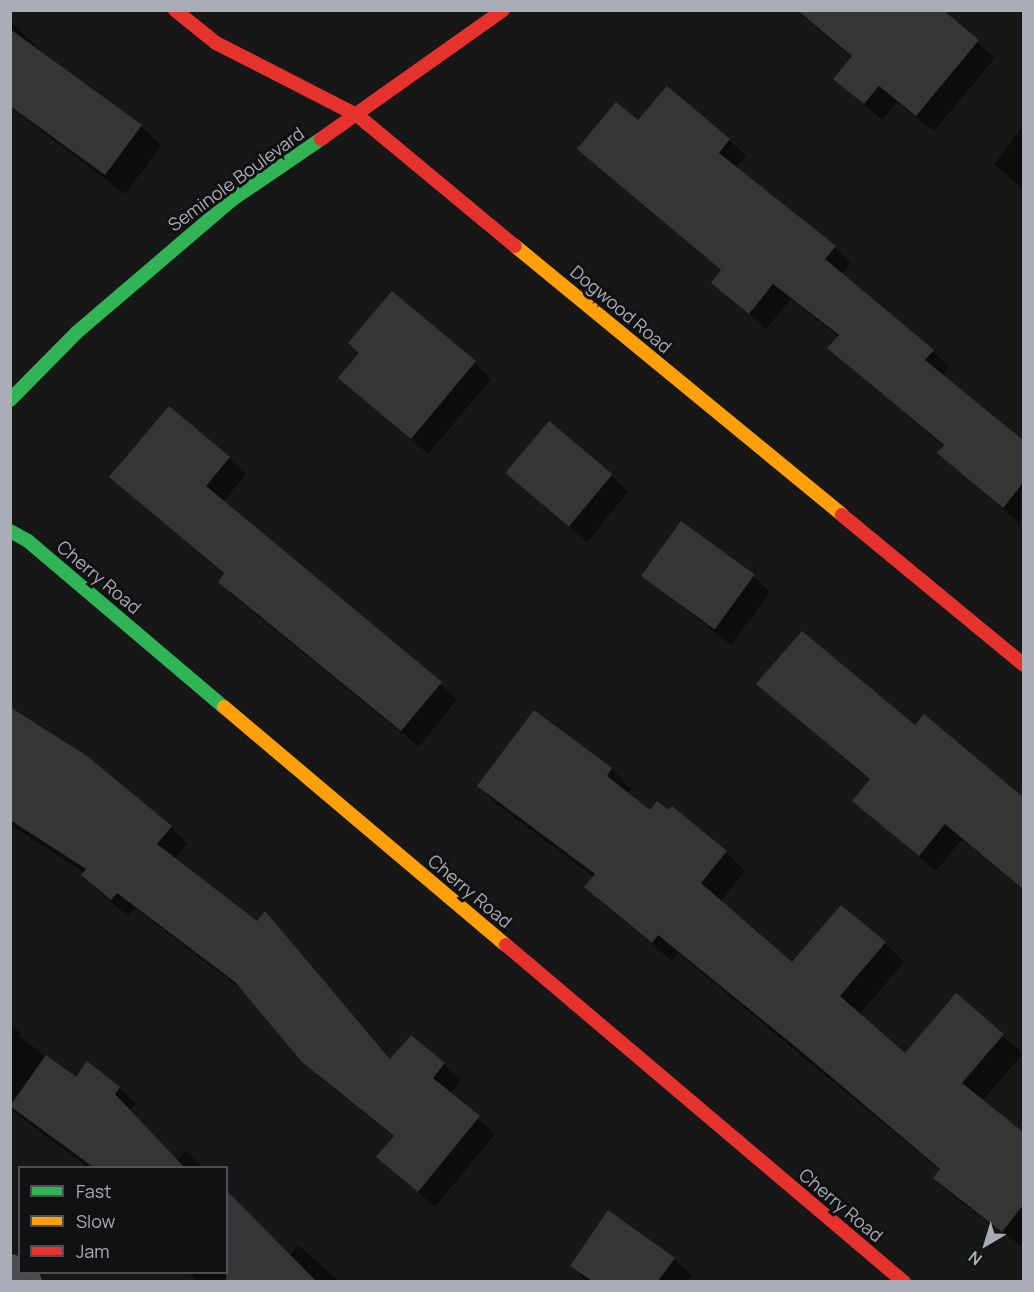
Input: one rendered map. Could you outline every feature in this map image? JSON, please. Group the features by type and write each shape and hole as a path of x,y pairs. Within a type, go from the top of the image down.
{"street":[{"name":"Dogwood Road","path":"175,10 216,43 357,115 1023,665"},
{"name":"Seminole Boulevard","path":"10,400 76,333 153,264 233,199 357,115 503,10"},
{"name":"Cherry Road","path":"10,531 28,540 904,1281"},
{"path":"10,1269 25,1281"}],"building":[{"path":"797,10 943,10 979,40 916,116 879,86 864,104 833,79 852,56"},
{"path":"10,29 142,125 105,175 10,106"},
{"path":"667,86 730,139 719,153 836,246 825,259 934,350 925,360 1023,440 1023,483 1003,508 937,453 944,445 827,348 839,335 773,284 749,314 711,283 721,270 577,149 616,102 638,120"},
{"path":"392,291 476,361 411,439 338,378 359,353 348,343"},
{"path":"169,406 230,457 206,486 442,682 401,731 218,582 224,573 109,477"},
{"path":"549,421 613,474 569,526 505,473"},
{"path":"681,521 755,574 715,630 641,576"},
{"path":"802,631 915,725 924,714 1023,797 1023,889 945,824 919,856 852,801 870,779 756,684"},
{"path":"10,707 87,756 172,826 157,844 257,921 265,911 390,1059 411,1035 445,1063 433,1078 480,1116 418,1192 376,1157 394,1136 302,1062 235,982 117,893 111,900 81,875 86,869 10,820"},
{"path":"534,710 612,768 607,776 650,810 657,801 669,810 672,806 727,851 701,883 792,962 841,905 886,942 840,996 905,1053 956,993 1004,1034 962,1083 1023,1132 1023,1205 1002,1232 933,1178 940,1169 797,1048 658,935 652,943 584,887 595,874 477,786"},
{"path":"46,1055 76,1077 87,1061 120,1087 115,1094 183,1166 92,1166 10,1106"},
{"path":"228,1192 316,1281 226,1281 226,1274 228,1274"},
{"path":"608,1210 675,1258 658,1281 592,1281 570,1266"}],"traffic: fast":[{"path":"10,400 76,333 233,199 321,139"},
{"path":"10,531 28,541 224,707"}],"traffic: slow":[{"path":"515,246 842,515"},
{"path":"224,707 506,945"}],"traffic: jam":[{"path":"175,10 216,43 357,115 515,246"},
{"path":"321,139 503,10"},
{"path":"842,515 1024,665"},
{"path":"506,945 904,1282"}]}
